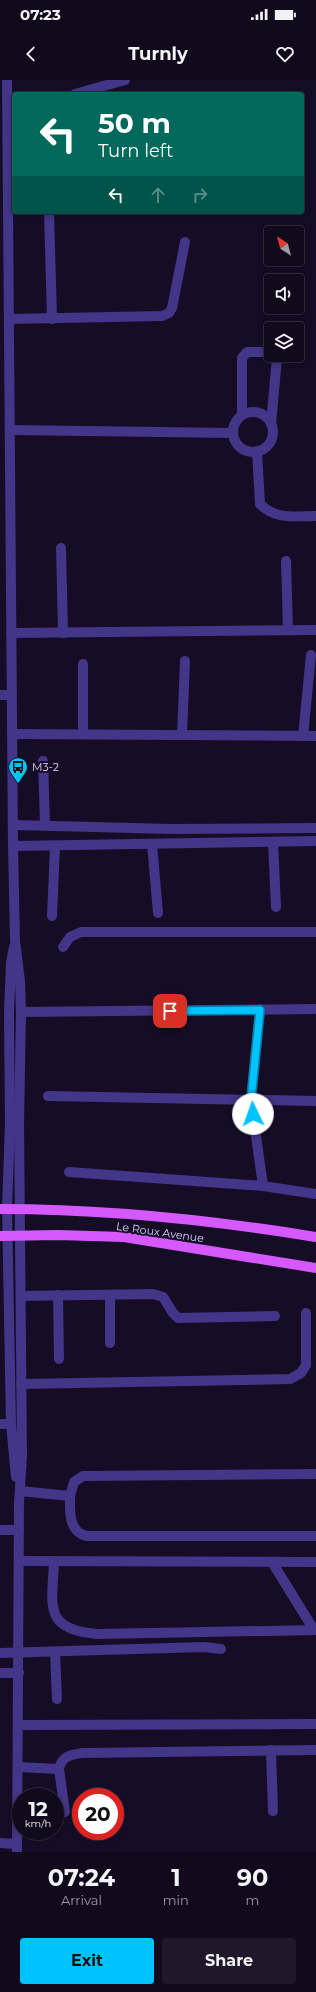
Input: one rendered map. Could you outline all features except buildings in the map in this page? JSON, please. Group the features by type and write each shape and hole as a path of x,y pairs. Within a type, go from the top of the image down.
{"main road":[{"name":"Le Roux Avenue","path":"3,1209 153,1217 235,1225 316,1237"},
{"name":"Le Roux Avenue","path":"4,1236 21,1237 58,1235 124,1238 316,1268"}],"street":[{"path":"7,80 10,319 4,383 10,430 13,846 15,941 20,982 21,1012 9,1075 5,1133 3,1209 5,1325 11,1424 19,1502"},
{"path":"82,92 124,80"},
{"path":"49,214 52,319"},
{"path":"10,319 162,316 169,313 172,308 185,242"},
{"path":"242,415 242,358 247,352 264,352"},
{"path":"271,424 278,362"},
{"path":"255,412 267,418 273,431 269,444 257,451 244,450 238,445 233,433 237,420 242,415 255,412"},
{"path":"10,430 233,433"},
{"path":"257,451 260,504 266,511 275,515 316,516"},
{"path":"61,548 63,633"},
{"path":"286,562 288,630"},
{"path":"11,634 316,630"},
{"path":"303,736 311,655"},
{"path":"182,734 185,661"},
{"path":"83,664 83,734"},
{"path":"0,695 12,695"},
{"path":"12,734 316,736"},
{"path":"43,761 45,824"},
{"path":"13,825 45,824 172,829 316,828"},
{"path":"13,846 316,841"},
{"path":"273,842 276,907"},
{"path":"152,844 158,912"},
{"path":"52,916 54,846"},
{"path":"63,947 70,937 81,932 316,932"},
{"path":"0,1843 17,1848 19,1502 22,1456 22,1296 21,1237 5,998 15,941"},
{"path":"21,1012 316,1009"},
{"path":"260,1010 251,1100 263,1186"},
{"path":"48,1096 316,1101"},
{"path":"69,1172 263,1186 316,1194"},
{"path":"22,1296 154,1294 163,1297 178,1318 275,1316"},
{"path":"58,1295 59,1359"},
{"path":"110,1295 110,1343"},
{"path":"21,1384 290,1379 301,1374 306,1365 306,1313"},
{"path":"0,1424 11,1424"},
{"path":"316,1474 83,1476 76,1479 74,1482 70,1496 73,1526 79,1533 87,1536 316,1536"},
{"path":"20,1491 70,1496"},
{"path":"0,1530 19,1530"},
{"path":"19,1561 316,1562"},
{"path":"54,1562 52,1606 55,1614 68,1628 78,1632 98,1634 315,1630"},
{"path":"272,1562 315,1630"},
{"path":"0,1653 55,1652 91,1649 197,1647 221,1650"},
{"path":"55,1652 57,1699"},
{"path":"0,1673 19,1673"},
{"path":"18,1725 316,1724"},
{"path":"271,1750 273,1811"},
{"path":"65,1812 59,1769 61,1762 68,1755 82,1753 316,1750"},
{"path":"18,1767 59,1769"}],"place":[{"name":"M3-2","path":"18,784"}],"route":[{"path":"170,1011 260,1010 254,1057 251,1100 253,1114"}]}
